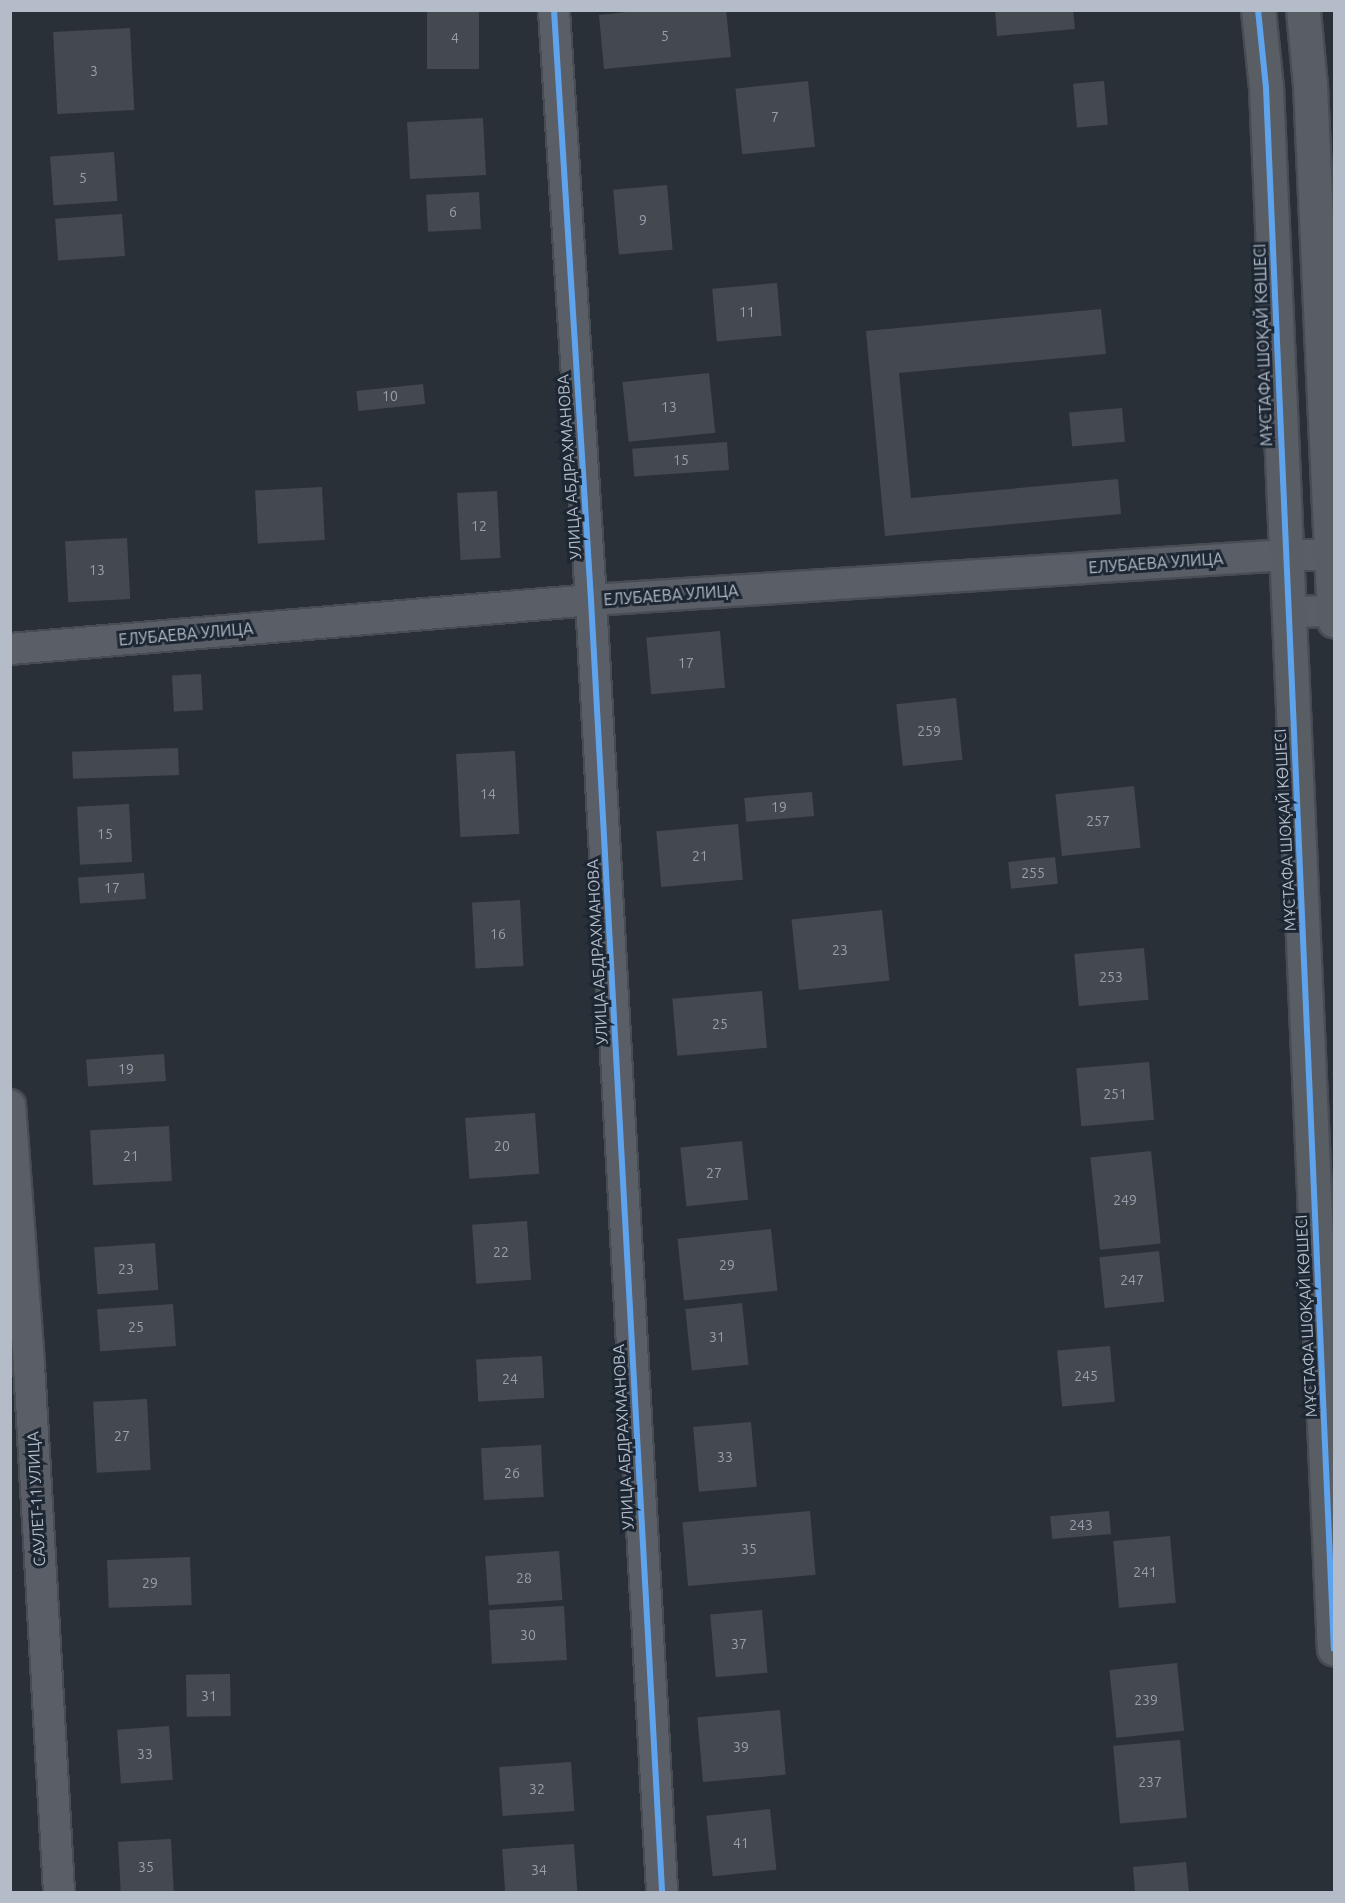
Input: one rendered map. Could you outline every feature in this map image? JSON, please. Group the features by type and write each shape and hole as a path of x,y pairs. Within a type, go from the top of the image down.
{"street":[{"name":"УЛИЦА АБДРАХМАНОВА","path":"554,10 591,600 662,1893"},
{"name":"МҰСТАФА ШОҚАЙ КӨШЕСІ","path":"1258,10 1266,88 1335,1649"},
{"path":"1303,10 1327,270 1335,620"},
{"name":"ЕЛУБАЕВА УЛИЦА","path":"10,649 591,600 1286,555 1332,555"},
{"path":"1288,612 1334,611"},
{"name":"САУЛЕТ-11 УЛИЦА","path":"10,1105 20,1364 59,1893"}],"building":[{"path":"427,10 479,10 479,69 427,69"},
{"path":"645,10 726,10 731,57 604,69 599,15"},
{"path":"995,10 1073,10 1075,29 997,36"},
{"path":"130,28 134,110 57,114 53,32"},
{"path":"808,81 815,147 742,154 735,89"},
{"path":"1104,81 1108,125 1077,128 1073,84"},
{"path":"483,118 486,175 410,179 407,122"},
{"path":"114,152 117,201 54,205 50,156"},
{"path":"667,185 673,250 619,254 613,190"},
{"path":"479,192 481,229 428,232 426,195"},
{"path":"122,214 125,256 58,261 55,219"},
{"path":"777,283 782,336 717,341 712,289"},
{"path":"1101,309 1106,354 899,373 911,498 1118,479 1121,514 885,536 866,331"},
{"path":"709,373 715,433 629,442 622,382"},
{"path":"423,384 425,404 358,411 356,391"},
{"path":"1122,408 1125,442 1072,446 1069,413"},
{"path":"727,442 729,470 634,477 632,449"},
{"path":"322,487 325,540 258,543 255,491"},
{"path":"497,491 501,558 461,560 457,493"},
{"path":"127,538 130,599 68,602 65,541"},
{"path":"720,631 725,688 651,694 646,637"},
{"path":"201,674 203,710 174,711 172,676"},
{"path":"956,698 962,760 903,766 896,704"},
{"path":"178,748 179,775 73,779 72,752"},
{"path":"515,751 519,834 460,837 456,754"},
{"path":"1134,786 1140,848 1062,856 1055,794"},
{"path":"812,792 814,816 746,822 744,798"},
{"path":"129,804 132,862 80,865 77,807"},
{"path":"738,824 743,880 661,887 656,831"},
{"path":"1055,857 1058,884 1011,889 1008,862"},
{"path":"144,873 146,899 80,904 78,878"},
{"path":"520,900 523,966 476,968 472,903"},
{"path":"882,910 889,981 799,990 791,920"},
{"path":"1144,948 1149,1000 1079,1006 1074,954"},
{"path":"762,991 767,1048 677,1056 672,999"},
{"path":"164,1054 166,1081 88,1086 86,1059"},
{"path":"1149,1062 1154,1120 1081,1126 1076,1068"},
{"path":"535,1113 539,1174 469,1179 465,1118"},
{"path":"169,1126 172,1181 93,1185 90,1130"},
{"path":"742,1141 748,1200 687,1206 680,1147"},
{"path":"1151,1151 1161,1243 1100,1250 1090,1157"},
{"path":"527,1221 531,1280 476,1284 472,1225"},
{"path":"771,1229 777,1291 684,1300 678,1239"},
{"path":"155,1243 158,1290 97,1294 94,1247"},
{"path":"1159,1251 1164,1302 1105,1308 1099,1257"},
{"path":"742,1303 748,1365 692,1371 685,1309"},
{"path":"173,1304 176,1346 100,1351 97,1309"},
{"path":"1110,1346 1115,1402 1062,1406 1057,1351"},
{"path":"542,1356 544,1398 478,1401 476,1359"},
{"path":"147,1399 151,1470 97,1473 93,1402"},
{"path":"751,1422 757,1487 699,1492 693,1427"},
{"path":"541,1445 544,1497 484,1500 481,1448"},
{"path":"810,1511 816,1575 688,1586 682,1522"},
{"path":"1109,1511 1111,1534 1052,1539 1050,1516"},
{"path":"1170,1536 1176,1603 1119,1608 1113,1541"},
{"path":"559,1551 562,1600 489,1605 485,1556"},
{"path":"190,1557 192,1605 109,1608 107,1560"},
{"path":"564,1606 567,1660 492,1664 489,1610"},
{"path":"762,1610 767,1673 716,1677 710,1615"},
{"path":"1177,1663 1184,1731 1116,1738 1109,1670"},
{"path":"230,1674 231,1716 187,1717 186,1675"},
{"path":"780,1710 786,1775 703,1782 697,1717"},
{"path":"169,1726 173,1780 121,1783 117,1730"},
{"path":"1180,1740 1187,1818 1120,1824 1113,1746"},
{"path":"571,1762 574,1811 503,1816 499,1767"},
{"path":"770,1809 776,1870 713,1876 706,1816"},
{"path":"171,1839 174,1892 121,1892 118,1842"},
{"path":"574,1844 577,1892 505,1892 502,1849"},
{"path":"1186,1862 1189,1892 1135,1892 1133,1867"}],"cycle path":[{"path":"554,10 591,600 662,1892"},
{"path":"1258,10 1266,88 1334,1649"}]}
